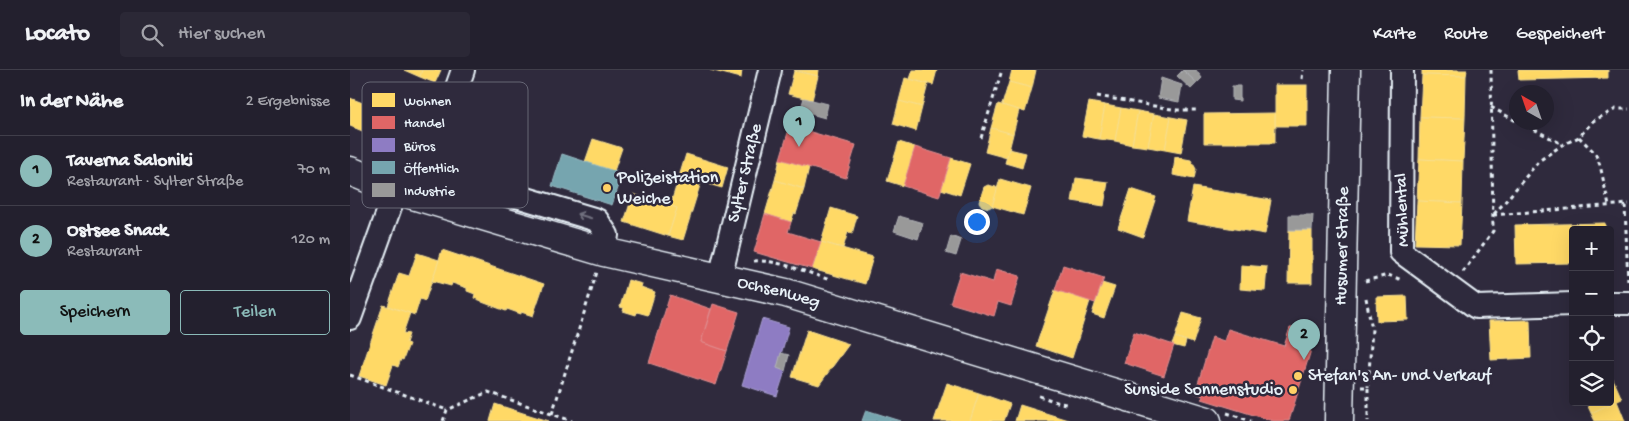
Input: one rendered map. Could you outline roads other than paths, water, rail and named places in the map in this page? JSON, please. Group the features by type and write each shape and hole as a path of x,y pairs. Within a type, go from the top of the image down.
{"main road":[{"name":"Husumer Straße","path":"1339,421 1346,70"},
{"name":"Ochsenweg","path":"475,208 602,258 720,278 786,293 1207,421"}],"street":[{"name":"Sylter Straße","path":"720,278 770,70"},
{"name":"Mühlental","path":"1402,70 1401,252 1476,307 1569,304"},
{"path":"528,199 597,220 607,235 602,258"},
{"path":"350,318 393,208"},
{"path":"1614,303 1629,302"}],"place":[{"name":"Taverna Saloniki","path":"799,147"},
{"name":"Polizeistation Weiche","path":"607,188"},
{"name":"Ostsee Snack","path":"1304,360"},
{"name":"Stefan's An- und Verkauf","path":"1298,376"},
{"name":"Sunside Sonnenstudio","path":"1293,390"}]}
